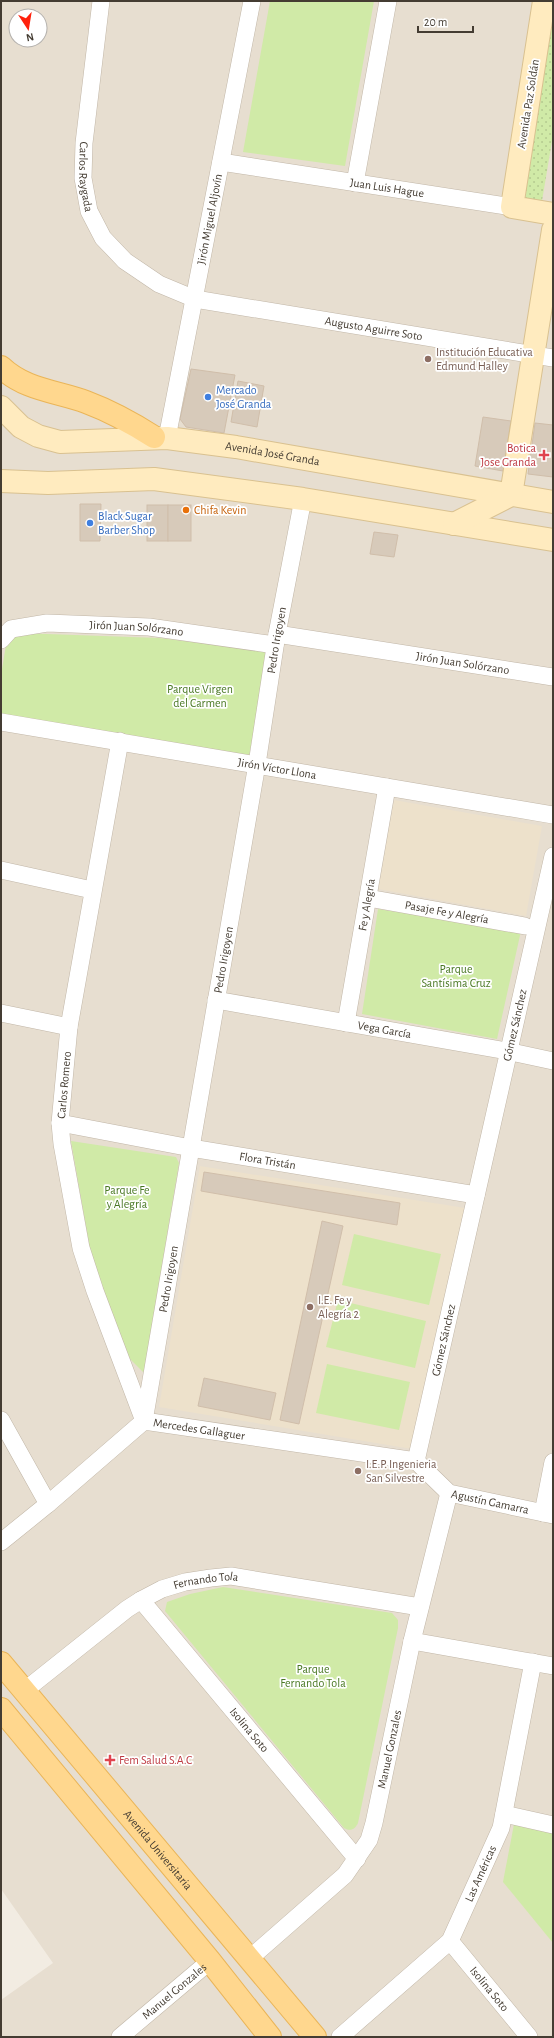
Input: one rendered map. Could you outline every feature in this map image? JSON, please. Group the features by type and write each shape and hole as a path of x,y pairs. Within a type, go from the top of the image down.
{"main road":[{"name":"Avenida Paz Soldán","path":"512,207 544,1"},
{"name":"Juan Luis Hague","path":"512,207 553,214"},
{"path":"454,524 512,495 543,356 553,230"},
{"path":"1,367 33,388 85,401 124,418 161,437"},
{"name":"Avenida José Granda","path":"1,407 21,427 38,436 60,442 86,442 161,437 236,447 553,502"},
{"path":"1,481 48,483 154,478 303,499 553,540"},
{"name":"Avenida Universitaria","path":"1,1663 315,2037"},
{"path":"1,1709 210,1961 270,2037"}],"street":[{"name":"Carlos Raygada","path":"101,1 84,143 83,178 89,211 103,238 125,261 159,284 195,298"},
{"name":"Jirón Miguel Aljovín","path":"161,437 195,298 252,1"},
{"path":"355,183 388,1"},
{"name":"Juan Luis Hague","path":"221,162 512,207"},
{"name":"Augusto Aguirre Soto","path":"195,298 543,356"},
{"name":"Pedro Irigoyen","path":"144,1421 257,764 276,640 303,499"},
{"name":"Jirón Juan Solórzano","path":"1,640 11,629 47,623 149,627 276,640 553,678"},
{"name":"Jirón Víctor Llona","path":"1,722 553,815"},
{"name":"Carlos Romero","path":"120,741 92,890 69,1027 60,1123 62,1144 81,1248 95,1291 144,1421"},
{"name":"Fe y Alegría","path":"346,1023 387,787"},
{"name":"Gómez Sánchez","path":"416,1461 472,1218 507,1051 553,856"},
{"path":"1,870 92,890"},
{"name":"Pasaje Fe y Alegría","path":"368,898 525,926"},
{"name":"Vega García","path":"216,1000 507,1051 553,1061"},
{"path":"1,1013 69,1027"},
{"name":"Flora Tristán","path":"60,1123 191,1148 476,1195"},
{"path":"1,1420 48,1504"},
{"name":"Mercedes Gallaguer","path":"1,1542 48,1504 144,1421 416,1461"},
{"name":"Agustín Gamarra","path":"416,1461 449,1493 548,1514"},
{"path":"548,1514 553,1462"},
{"name":"Manuel Gonzales","path":"249,1959 345,1875 369,1840 374,1823 412,1641 449,1493"},
{"name":"Fernando Tola","path":"24,1691 127,1609 162,1589 185,1582 231,1576 420,1607"},
{"name":"Isolina Soto","path":"141,1600 357,1859"},
{"path":"412,1641 553,1666"},
{"name":"Las Américas","path":"340,2037 450,1941 485,1868 501,1828 533,1662"},
{"path":"504,1814 553,1825"},
{"name":"Isolina Soto","path":"450,1941 529,2037"},
{"name":"Manuel Gonzales","path":"120,2037 210,1961"}],"shaded area":[{"path":"1,1 553,1 553,2037 1,2037 1,2000 53,1963 1,1889"},
{"path":"394,800 542,826 526,916 378,889"},
{"name":"I.E. Fe y Alegría 2","path":"200,1166 465,1208 412,1449 159,1407"}],"green space":[{"path":"270,1 374,1 345,166 243,152"},
{"path":"553,4 553,135 542,201 521,198"},
{"name":"Parque Virgen del Carmen","path":"19,633 159,638 268,651 249,757 1,718 1,675 7,639"},
{"name":"Parque Santísima Cruz","path":"378,909 521,931 497,1039 362,1014"},
{"name":"Parque Fe y Alegría","path":"71,1141 176,1157 179,1163 144,1373 130,1359 93,1267"},
{"path":"354,1234 441,1254 429,1305 342,1285"},
{"path":"338,1300 426,1321 415,1368 326,1347"},
{"path":"327,1364 410,1382 399,1430 316,1413"},
{"name":"Parque Fernando Tola","path":"223,1587 392,1613 398,1620 398,1628 356,1827 349,1830 344,1828 165,1611 167,1602 190,1594"},
{"path":"514,1824 553,1833 553,1943 503,1882"}],"building":[{"name":"Mercado José Granda","path":"191,369 235,375 224,433 186,427 180,419"},
{"path":"238,381 264,386 257,427 231,422"},
{"path":"483,417 511,421 503,471 475,466"},
{"path":"535,423 553,425 553,477 528,474"},
{"name":"Black Sugar Barber Shop","path":"80,504 101,504 100,541 80,541"},
{"path":"147,505 168,505 168,541 147,541"},
{"path":"168,505 191,505 191,541 168,541"},
{"path":"374,532 398,535 394,557 370,554"},
{"path":"204,1172 400,1203 397,1225 201,1191"},
{"path":"322,1221 343,1226 299,1424 280,1420"},
{"path":"204,1378 276,1393 270,1420 198,1406"}],"place":[{"name":"Institución Educativa Edmund Halley","path":"428,359"},
{"name":"Mercado José Granda","path":"208,397"},
{"name":"Botica Jose Granda","path":"544,455"},
{"name":"Chifa Kevin","path":"186,510"},
{"name":"Black Sugar Barber Shop","path":"90,523"},
{"name":"I.E. Fe y Alegría 2","path":"310,1307"},
{"name":"I.E.P. Ingenieria San Silvestre","path":"358,1471"},
{"name":"Fem Salud S.A.C","path":"110,1760"}]}
